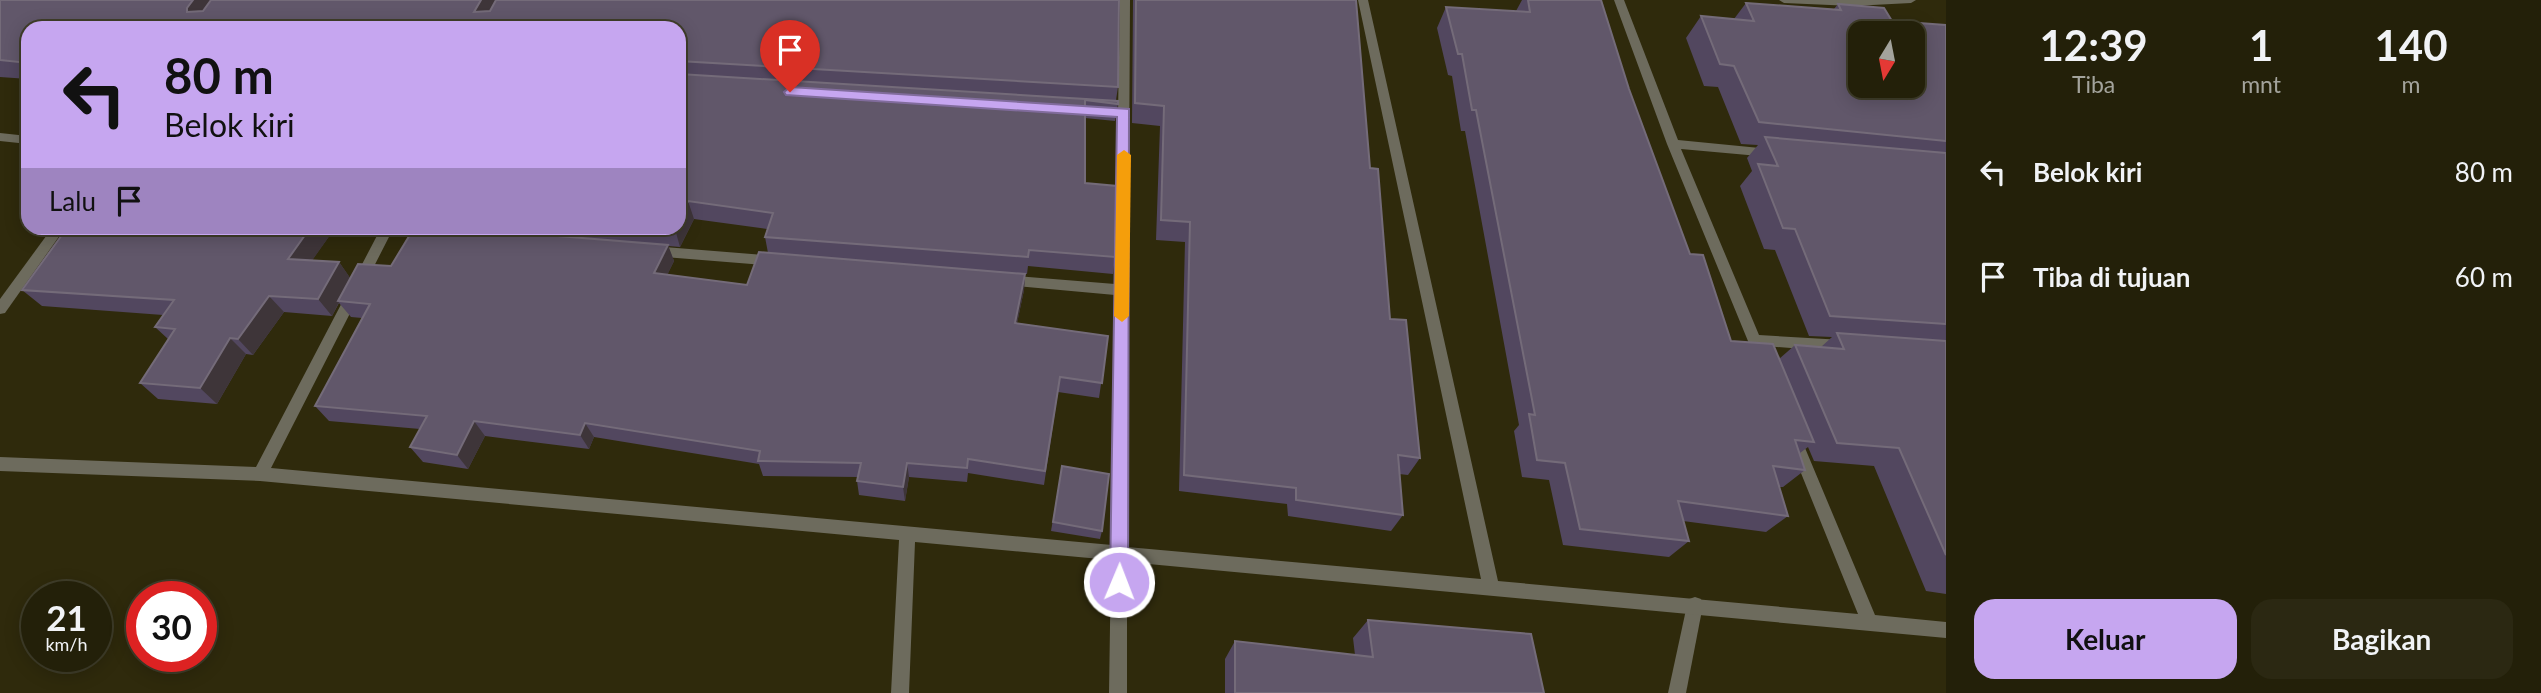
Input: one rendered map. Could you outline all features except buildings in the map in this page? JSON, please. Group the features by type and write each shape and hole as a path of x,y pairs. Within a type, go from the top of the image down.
{"street":[{"path":"1118,693 1122,290 1117,112 1125,0"},
{"path":"1363,0 1490,589"},
{"path":"1619,0 1672,144 1770,378"},
{"path":"1784,0 1853,3 1910,0"},
{"path":"0,137 21,139"},
{"path":"1672,144 1782,155"},
{"path":"0,309 55,235"},
{"path":"260,474 384,235"},
{"path":"636,250 789,262"},
{"path":"997,279 1122,290"},
{"path":"1754,340 1864,347"},
{"path":"1785,417 1870,623"},
{"path":"0,464 260,474 1946,630"},
{"path":"900,693 907,534"},
{"path":"1677,693 1695,605"}],"slow traffic":[{"path":"1122,316 1124,155"}],"route":[{"path":"790,92 1124,113 1119,582"}]}
